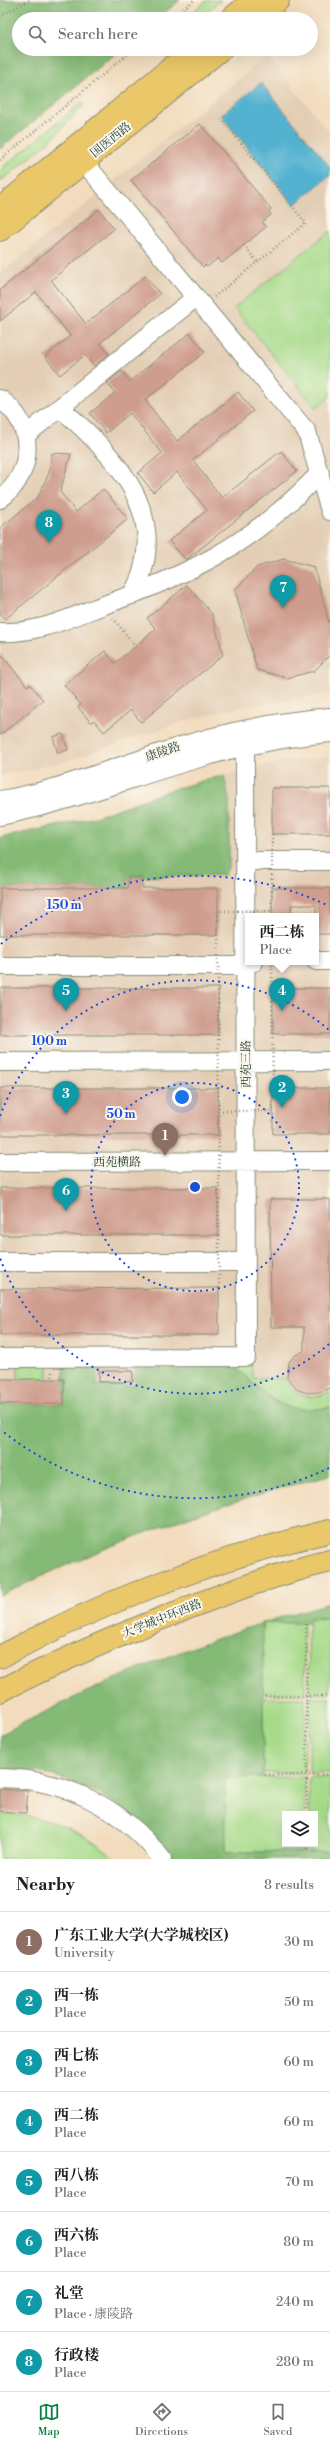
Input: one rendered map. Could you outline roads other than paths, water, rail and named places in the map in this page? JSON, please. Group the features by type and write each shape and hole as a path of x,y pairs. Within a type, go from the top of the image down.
{"main road":[{"path":"239,12 253,0"},
{"path":"264,12 278,0"},
{"name":"国医西路","path":"0,210 186,56"},
{"name":"国医西路","path":"0,230 213,56"},
{"path":"0,1657 135,1595 228,1561 330,1531"},
{"name":"大学城中环西路","path":"0,1691 61,1661 160,1619 262,1580 330,1561"}],"street":[{"path":"84,162 307,432 330,511"},
{"path":"26,435 199,301"},
{"path":"0,399 16,414 26,435 27,452 23,472 15,486 0,499"},
{"path":"60,408 101,446 120,469 138,500 144,518 146,552 141,576 132,595"},
{"path":"0,632 42,628 175,578 225,552 274,517 320,473"},
{"name":"康陵路","path":"0,800 57,788 159,753 225,734 258,727 330,717"},
{"name":"康陵路","path":"0,816 91,794 195,759 245,746 330,733"},
{"name":"西苑三路","path":"245,746 245,861 248,913"},
{"path":"245,861 330,861"},
{"path":"319,961 330,961"},
{"path":"0,966 234,966 245,964"},
{"name":"西苑三路","path":"0,1358 246,1358 246,1061 250,965"},
{"path":"0,1062 330,1061"},
{"name":"西苑横路","path":"0,1162 330,1161"},
{"path":"0,1262 246,1262"},
{"path":"0,1778 30,1780 49,1784 65,1788 95,1801 110,1809 132,1826 162,1859"}],"water":[{"path":"261,83 330,167 330,175 294,205 221,115"}],"place":[{"name":"行政楼","path":"49,543"},
{"name":"礼堂","path":"283,608"},
{"name":"西八栋","path":"66,1011"},
{"name":"西二栋","path":"282,1011"},
{"name":"西一栋","path":"282,1108"},
{"name":"西七栋","path":"66,1114"},
{"name":"广东工业大学(大学城校区)","path":"165,1156"},
{"name":"西六栋","path":"66,1211"}]}
